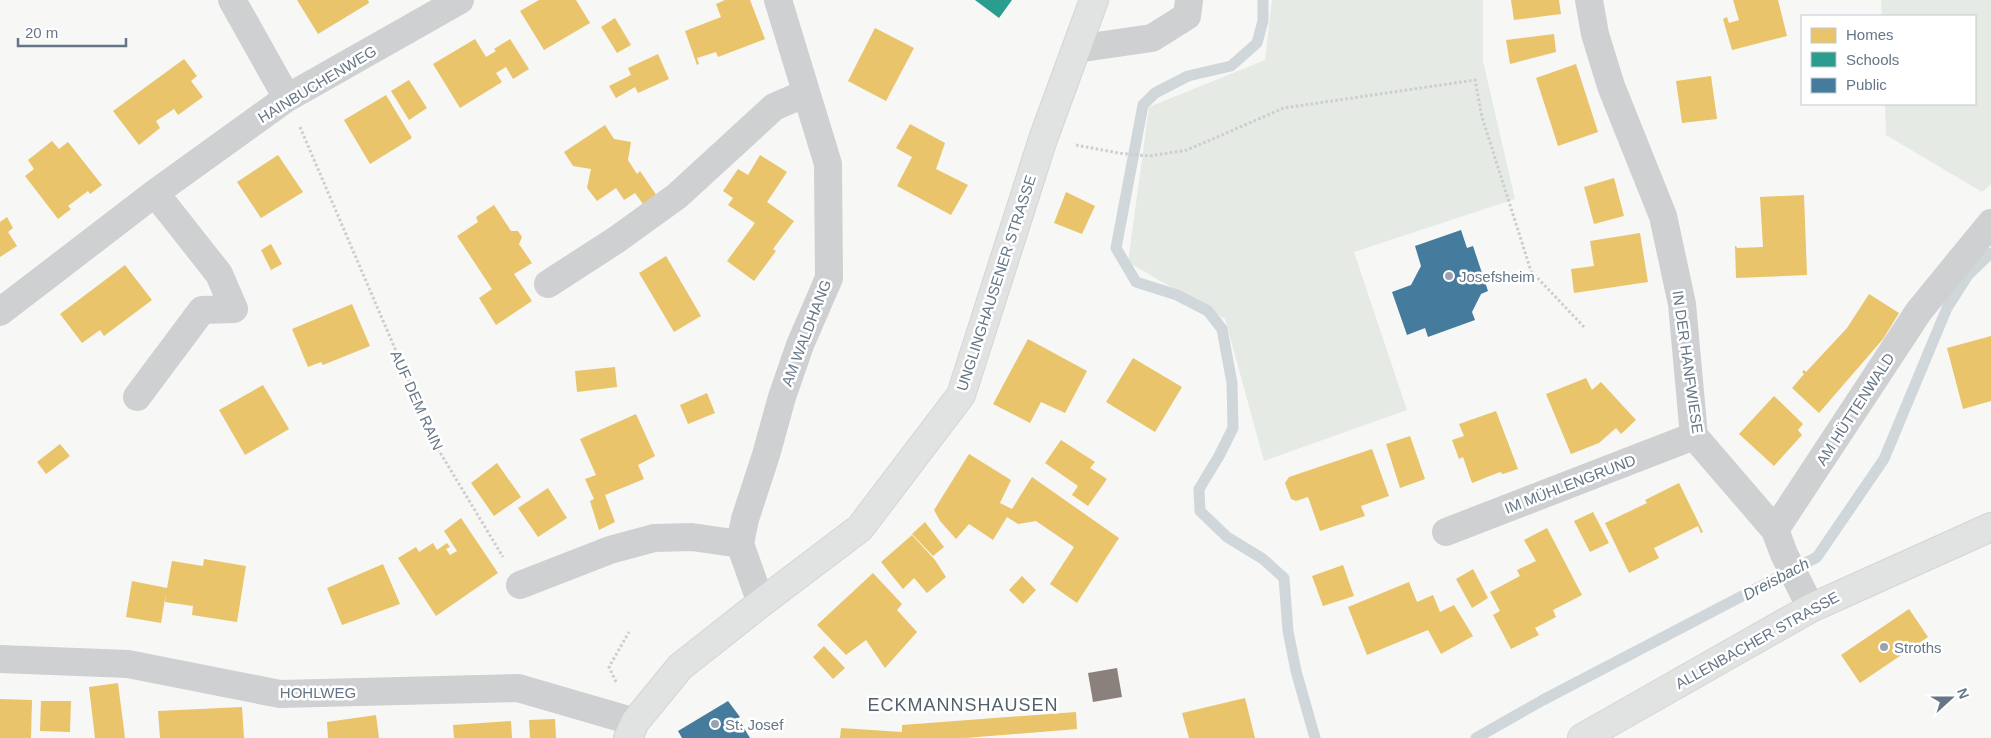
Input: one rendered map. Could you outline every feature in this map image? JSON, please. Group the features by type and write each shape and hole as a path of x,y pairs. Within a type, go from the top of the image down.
{"main road":[{"name":"UNGLINGHAUSENER STRASSE","path":"631,730 680,667 761,602 860,528 962,395 1042,139 1094,0"},
{"name":"ALLENBACHER STRASSE","path":"1582,738 1805,597 1991,527"}],"street":[{"path":"232,0 287,98"},
{"name":"HAINBUCHENWEG","path":"0,312 155,193 287,98 460,0"},
{"name":"AM WALDHANG","path":"740,544 745,520 782,397 800,345 830,278 828,164 778,0"},
{"path":"1076,49 1152,38 1187,16 1189,0"},
{"name":"IN DER HANFWIESE","path":"1589,0 1595,34 1611,86 1663,216 1682,304 1694,436 1779,542"},
{"path":"548,284 616,240 677,196 774,107 806,93"},
{"path":"137,397 202,310 234,308 219,274 155,193"},
{"name":"AM HÜTTENWALD","path":"1779,542 1919,311 1991,223"},
{"name":"IM MÜHLENGRUND","path":"1446,532 1694,436"},
{"path":"520,585 610,550 654,538 692,537 740,544 761,602"},
{"path":"1779,542 1805,597"},
{"name":"HOHLWEG","path":"0,659 128,664 280,694 518,688 631,730"}],"path":[{"path":"1042,139 1118,153 1149,156 1187,150 1284,108 1475,80 1482,117 1531,271 1585,328"},
{"name":"AUF DEM RAIN","path":"287,98 438,449 520,585"},
{"path":"609,667 629,632"}],"shaded area":[{"path":"1272,0 1483,0 1483,61 1515,199 1354,252 1407,410 1264,461 1225,319 1128,262 1149,107 1265,60"},
{"path":"1881,0 1991,0 1991,184 1982,192 1886,135 1885,105 1976,105 1976,15 1882,15"}],"building: Homes":[{"path":"297,0 368,0 369,3 318,34"},
{"path":"539,0 576,0 590,23 544,50 520,11"},
{"path":"725,0 750,0 765,39 718,57 716,52 697,58 699,64 697,65 685,31 721,17 716,4"},
{"path":"1511,0 1559,0 1561,14 1514,20"},
{"path":"1733,0 1778,0 1787,36 1732,50 1723,19 1727,17 1729,23 1739,20"},
{"path":"615,18 631,45 617,53 601,27"},
{"path":"875,28 914,48 886,101 848,81"},
{"path":"1554,34 1556,52 1510,64 1506,40"},
{"path":"475,39 486,57 496,51 494,49 510,39 529,69 513,79 506,67 496,73 502,82 460,108 433,64"},
{"path":"658,54 669,79 638,93 635,87 616,98 609,86 631,75 628,68"},
{"path":"184,59 197,76 191,81 203,97 178,115 174,109 156,121 160,128 139,145 113,111"},
{"path":"1576,64 1598,132 1558,146 1536,78"},
{"path":"1711,76 1717,119 1682,123 1676,81"},
{"path":"409,80 427,108 409,120 391,91"},
{"path":"386,95 412,138 370,164 344,120"},
{"path":"910,124 945,143 936,169 968,185 951,215 897,186 912,157 896,148"},
{"path":"605,125 614,139 631,142 628,160 637,174 640,171 657,196 643,204 635,193 624,200 616,188 597,201 587,188 591,169 573,166 564,152"},
{"path":"52,141 59,149 68,142 102,185 90,194 88,191 68,206 71,209 58,219 25,176 34,169 28,160"},
{"path":"278,155 303,192 261,218 237,182"},
{"path":"760,155 787,172 767,202 794,221 773,249 776,251 754,281 727,261 755,223 728,205 733,198 723,191 738,169 748,175"},
{"path":"1614,178 1624,216 1594,224 1584,187"},
{"path":"1066,192 1095,206 1082,234 1054,223"},
{"path":"1804,195 1807,275 1736,278 1735,246 1737,248 1763,247 1760,197"},
{"path":"494,205 511,231 518,231 522,237 519,244 532,263 514,274 532,301 496,325 479,298 492,289 457,236 478,222 476,217"},
{"path":"7,217 13,228 8,232 17,246 0,257 0,222"},
{"path":"1640,233 1648,282 1574,293 1571,269 1594,266 1590,241"},
{"path":"271,244 282,264 271,270 261,250"},
{"path":"666,256 701,316 674,332 639,273"},
{"path":"125,265 152,300 104,336 100,330 82,343 60,314"},
{"path":"1869,294 1899,313 1883,339 1819,413 1792,388 1804,374 1802,372 1804,370 1806,372 1847,328"},
{"path":"352,304 370,346 323,365 321,362 308,367 292,329"},
{"path":"1991,336 1991,401 1963,409 1947,348"},
{"path":"1028,339 1087,371 1065,413 1041,402 1030,423 993,404"},
{"path":"1133,358 1182,387 1155,432 1106,402"},
{"path":"615,367 617,387 577,392 575,371"},
{"path":"1586,378 1592,390 1601,382 1636,420 1621,434 1616,428 1599,443 1571,454 1546,394"},
{"path":"263,385 289,429 245,455 219,410"},
{"path":"707,393 715,413 688,424 680,405"},
{"path":"1774,396 1803,424 1798,430 1802,435 1774,466 1739,434"},
{"path":"1496,411 1518,469 1503,474 1500,472 1472,483 1463,457 1459,459 1452,440 1464,436 1459,424"},
{"path":"636,414 655,456 638,465 644,479 605,495 615,522 599,530 590,501 594,499 585,479 596,475 580,439"},
{"path":"1410,436 1425,479 1400,488 1386,444"},
{"path":"1061,440 1095,462 1090,468 1107,479 1088,506 1072,495 1078,486 1045,463"},
{"path":"60,444 70,456 46,474 37,462"},
{"path":"1372,449 1389,496 1361,506 1365,516 1320,531 1308,497 1296,501 1291,499 1285,483 1289,477"},
{"path":"969,454 1011,480 1000,503 1012,509 1032,477 1119,538 1077,603 1050,584 1074,547 1036,521 1018,524 1007,517 993,540 969,524 956,539 940,521 934,510"},
{"path":"497,463 521,497 494,516 471,483"},
{"path":"1679,483 1703,532 1701,533 1698,526 1654,548 1659,558 1629,573 1605,523 1647,503 1645,500"},
{"path":"548,488 567,518 538,537 518,508"},
{"path":"1593,512 1609,543 1590,552 1574,521"},
{"path":"461,518 498,573 436,616 398,558 416,547 419,552 433,543 437,550 447,543 450,547 446,549 450,555 457,551 444,531"},
{"path":"925,522 944,547 933,556 912,534"},
{"path":"1547,528 1582,595 1553,610 1556,617 1535,628 1539,635 1511,649 1493,615 1500,611 1490,592 1520,576 1517,570 1536,561 1524,540"},
{"path":"912,535 935,560 946,577 927,593 914,578 903,589 881,562"},
{"path":"204,559 246,566 237,622 192,615 193,606 165,602 166,593 161,623 126,617 132,581 167,588 172,561 203,566"},
{"path":"383,564 400,604 342,625 327,588"},
{"path":"1343,565 1354,596 1323,606 1312,576"},
{"path":"1473,569 1488,598 1472,608 1456,579"},
{"path":"873,573 902,604 897,610 917,632 885,668 866,640 846,655 817,625"},
{"path":"1022,576 1036,590 1023,604 1009,590"},
{"path":"1409,582 1417,602 1433,595 1440,612 1454,605 1473,636 1441,654 1428,630 1367,655 1348,607"},
{"name":"Stroths","path":"1909,609 1928,637 1860,683 1841,655"},
{"path":"824,646 845,668 833,679 813,657"},
{"path":"118,683 125,738 95,738 89,687"},
{"path":"1245,698 1255,738 1189,738 1182,713"},
{"path":"0,699 32,700 31,738 0,738"},
{"path":"41,701 71,701 70,732 40,731"},
{"path":"242,707 244,738 160,738 158,711"},
{"path":"1076,712 1077,729 965,738 840,738 841,728 902,732 902,725"},
{"path":"376,715 379,738 328,738 327,722"},
{"path":"555,719 556,738 530,738 529,720"},
{"path":"511,721 512,738 454,738 453,725"}],"building: Schools":[{"path":"975,0 1012,0 999,18"}],"building: Public":[{"name":"Josefsheim","path":"1461,230 1467,248 1473,246 1488,291 1481,294 1472,312 1475,320 1428,337 1425,328 1407,335 1392,292 1411,285 1421,266 1415,246"},
{"name":"St. Josef","path":"728,701 740,717 738,718 750,738 682,738 678,731"}],"building: Industry":[{"path":"1117,668 1122,697 1093,702 1088,673"}],"waterway":[{"path":"1263,0 1263,21 1257,43 1231,66 1188,76 1155,93 1143,105 1116,248 1136,282 1177,295 1208,311 1222,329 1232,383 1233,428 1199,489 1200,511 1227,537 1263,559 1284,578 1288,631 1296,671 1315,738"},
{"name":"Dreisbach","path":"1476,738 1543,700 1817,557 1884,459 1947,308 1968,275 1991,253"}],"place":[{"name":"Josefsheim","path":"1449,276"},
{"name":"Stroths","path":"1884,647"},
{"name":"St. Josef","path":"715,724"}],"district":[{"name":"ECKMANNSHAUSEN","path":"963,705"}]}
